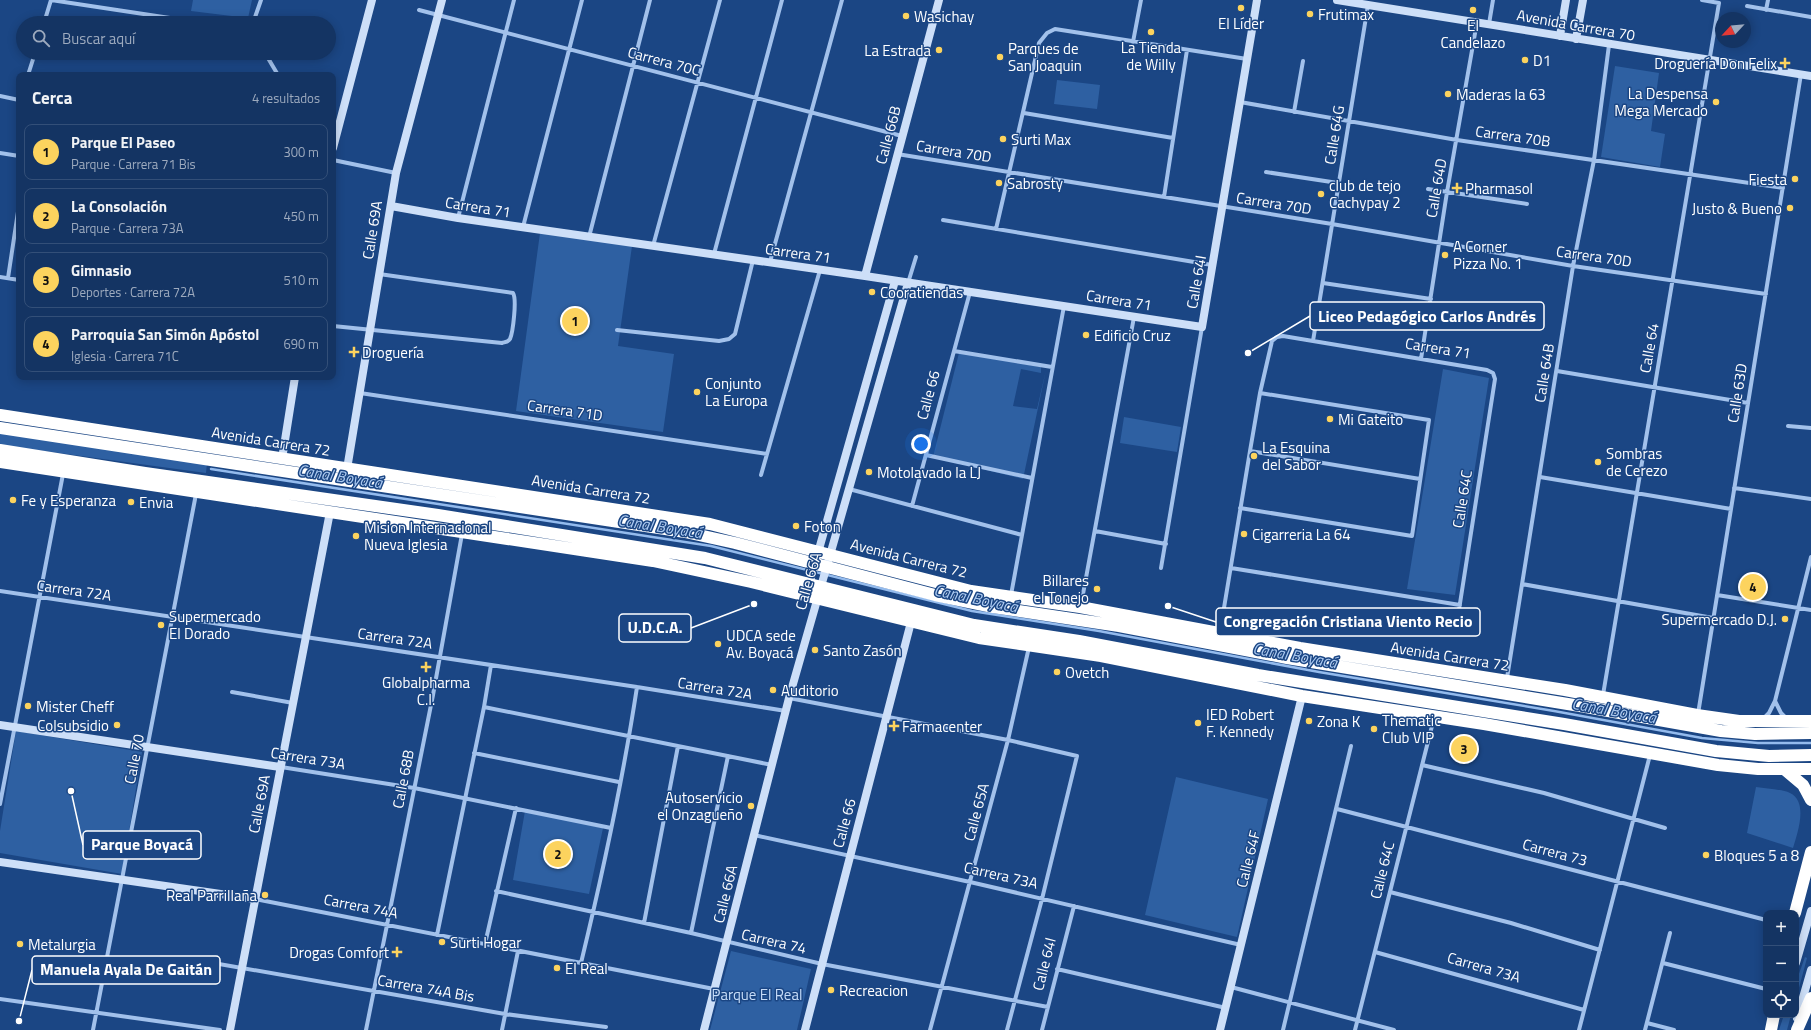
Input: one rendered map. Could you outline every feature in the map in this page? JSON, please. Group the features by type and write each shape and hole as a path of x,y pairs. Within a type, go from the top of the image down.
{"highway":[{"name":"Avenida Carrera 72","path":"0,415 710,524 821,563 1010,597 1080,607 1300,648 1506,681 1698,715 1760,722 1811,722"},
{"path":"42,422 75,439"},
{"name":"Avenida Carrera 72","path":"0,428 707,536 821,563 935,595 974,604 1080,619 1354,670 1565,703 1722,731 1755,734 1811,733"},
{"path":"0,450 705,558 814,587 974,625 1171,657 1258,675 1564,724 1722,752 1769,756 1811,755"},
{"path":"5,463 38,456"},
{"path":"258,467 282,459"},
{"path":"5,463 653,561 701,570 814,587 911,622 979,638 1101,656 1302,696 1484,724 1718,766 1784,770 1811,769"},
{"path":"254,501 287,493"},
{"path":"547,499 562,514"},
{"path":"1141,618 1158,634"},
{"path":"1101,656 1125,649"},
{"path":"1171,657 1188,674"},
{"path":"1354,670 1374,660"},
{"path":"1484,724 1508,716"},
{"path":"1564,724 1594,743"},
{"path":"1784,770 1802,785 1811,800"},
{"path":"1796,910 1810,856 1811,840"},
{"path":"1795,1030 1811,998"},
{"path":"1772,1030 1774,1018"}],"street":[{"path":"46,16 51,0 157,16"},
{"path":"256,16 261,0"},
{"path":"336,137 372,0"},
{"name":"Calle 69A","path":"347,469 396,173 442,0"},
{"path":"458,218 514,0"},
{"path":"523,228 582,0"},
{"path":"589,237 650,0"},
{"path":"653,246 720,0"},
{"path":"714,255 782,0"},
{"path":"770,263 842,0"},
{"name":"Calle 66B","path":"865,276 939,0"},
{"path":"1133,42 1141,0"},
{"name":"Calle 64I","path":"1161,568 1257,0"},
{"name":"Avenida Carrera 70","path":"1337,0 1609,45 1811,76"},
{"path":"1489,24 1493,0"},
{"path":"1560,36 1566,0"},
{"path":"1576,39 1582,0"},
{"name":"Calle 64","path":"1603,698 1719,2 1702,0"},
{"path":"1766,10 1768,0"},
{"name":"Calle 64G","path":"1313,340 1368,5"},
{"path":"1747,6 1811,17"},
{"name":"Carrera 70C","path":"419,10 902,136"},
{"name":"Calle 64D","path":"1421,359 1447,192 1477,22"},
{"path":"996,229 1024,113 1039,42 1047,33 1055,29 1247,59"},
{"name":"Calle 64B","path":"1506,681 1573,266 1594,160 1609,45"},
{"path":"1164,197 1187,50"},
{"path":"29,72 33,60"},
{"path":"269,60 276,72"},
{"path":"1294,112 1303,61"},
{"name":"Calle 63D","path":"1698,715 1801,74"},
{"path":"0,96 16,99"},
{"name":"Carrera 70B","path":"1240,102 1457,140 1783,188"},
{"path":"1024,113 1173,138"},
{"path":"0,153 16,156"},
{"name":"Carrera 70D","path":"897,154 1332,224 1573,266 1673,279 1766,294"},
{"path":"336,161 396,173"},
{"path":"1266,172 1338,183"},
{"path":"1428,189 1527,204"},
{"name":"Carrera 71","path":"391,206 523,228 865,276 1202,327"},
{"path":"942,220 1213,265"},
{"path":"8,278 16,225"},
{"name":"Calle 66A","path":"814,587 821,563 849,489 916,257"},
{"path":"617,330 719,341 729,339 735,334 753,260"},
{"path":"760,475 820,270"},
{"path":"336,326 502,343 509,340 512,330 515,296 510,292 380,274"},
{"path":"0,277 16,279"},
{"name":"Calle 66A","path":"704,1030 786,712 814,587 894,281"},
{"path":"1323,283 1431,300"},
{"name":"Calle 66","path":"912,506 970,292"},
{"path":"1010,597 1064,306"},
{"path":"1080,607 1134,317"},
{"name":"Carrera 71","path":"1260,393 1272,341 1277,337 1283,336 1488,370 1493,374"},
{"path":"954,351 1052,367"},
{"path":"1557,371 1748,403"},
{"name":"Calle 64C","path":"1456,629 1495,379 1493,374"},
{"path":"282,459 295,380"},
{"name":"Carrera 71D","path":"360,393 767,454"},
{"path":"1220,633 1240,508 1260,393 1429,420 1412,536 1240,508"},
{"path":"1788,426 1811,428"},
{"path":"1250,451 1420,479"},
{"path":"926,455 1032,478"},
{"path":"0,804 64,472"},
{"path":"1540,477 1731,509"},
{"path":"1734,488 1811,499"},
{"path":"849,489 1022,535"},
{"name":"Calle 70","path":"93,1030 197,492"},
{"name":"Calle 69A","path":"230,1030 330,512"},
{"path":"1095,531 1166,544"},
{"name":"Calle 68B","path":"366,1030 440,657 462,532"},
{"path":"1760,722 1769,713 1775,701 1811,557"},
{"path":"1231,568 1460,605"},
{"path":"1522,584 1713,618"},
{"name":"Carrera 72A","path":"0,591 637,687 786,712"},
{"path":"1717,596 1811,610"},
{"name":"Calle 66","path":"805,1030 911,622"},
{"name":"Calle 65A","path":"930,1030 1008,740 1029,646"},
{"path":"437,935 484,707 491,665"},
{"path":"581,963 611,828 637,687"},
{"path":"232,692 293,703"},
{"name":"Calle 64F","path":"1220,1030 1302,696"},
{"path":"789,698 1008,740 1077,756 1042,899 1007,1030"},
{"path":"1775,701 1781,713 1791,722"},
{"path":"484,707 772,765"},
{"name":"Calle 64C","path":"1356,1030 1435,716"},
{"name":"Carrera 73A","path":"0,725 414,788 611,828"},
{"path":"644,923 678,746"},
{"path":"1283,1030 1351,746"},
{"path":"474,753 619,782"},
{"path":"1579,1030 1651,753"},
{"path":"691,933 728,756"},
{"path":"1422,765 1544,793 1665,828"},
{"path":"485,944 516,808"},
{"name":"Carrera 73","path":"1337,809 1763,919"},
{"name":"Carrera 73A","path":"754,835 970,882 1241,945"},
{"name":"Carrera 74A","path":"0,862 255,899 715,989"},
{"name":"Carrera 74","path":"496,891 691,933 726,943 822,964 1048,1006"},
{"path":"1390,892 1511,923 1600,950"},
{"name":"Calle 64I","path":"1044,1030 1048,1006 1074,906"},
{"path":"1799,952 1811,910"},
{"path":"1646,1030 1670,933"},
{"path":"502,1030 518,950"},
{"name":"Carrera 73A","path":"1375,952 1584,1010"},
{"name":"Carrera 74A Bis","path":"185,958 505,1014 606,1027"},
{"path":"1663,963 1763,989"},
{"path":"1057,969 1226,1008"},
{"path":"1795,1030 1811,970"},
{"path":"1231,988 1394,1030"},
{"path":"0,999 96,1011 220,1030"},
{"path":"1772,1030 1777,1018"},
{"path":"1647,1022 1674,1030"}],"green space":[{"path":"193,0 252,0 248,16 232,16 191,11"},
{"path":"1615,66 1659,73 1651,131 1665,134 1660,167 1601,157"},
{"path":"1057,80 1100,85 1097,109 1054,104"},
{"path":"540,233 632,246 618,346 674,354 663,432 516,411"},
{"path":"959,353 1041,367 1041,373 1021,369 1013,406 1037,409 1046,370 1023,479 933,457"},
{"path":"1443,369 1489,378 1455,595 1407,589"},
{"path":"1124,417 1181,427 1177,452 1120,443"},
{"path":"0,433 207,463 206,473 0,445"},
{"path":"16,731 142,752 122,874 0,853 0,831"},
{"path":"1176,777 1268,799 1237,937 1145,915"},
{"path":"1756,787 1790,793 1796,797 1799,803 1800,819 1793,848 1747,833"},
{"path":"525,811 603,828 589,894 513,880"},
{"name":"Parque El Real","path":"731,951 811,969 797,1030 710,1030"},
{"path":"1805,957 1807,958 1799,988 1799,974"},
{"path":"1783,1018 1790,1018 1787,1030 1779,1030"}],"waterway":[{"name":"Canal Boyacá","path":"211,469 711,546 972,611 1099,631 1319,672 1554,711 1702,738 1758,743 1811,743"}],"place":[{"name":"El Líder","path":"1241,8"},
{"name":"El Candelazo","path":"1473,10"},
{"name":"Frutimax","path":"1310,14"},
{"name":"Wasichay","path":"906,16"},
{"name":"La Tienda de Willy","path":"1151,32"},
{"name":"La Estrada","path":"939,50"},
{"name":"Parques de San Joaquin","path":"1000,57"},
{"name":"D1","path":"1525,60"},
{"name":"Droguería Don Felix","path":"1785,63"},
{"name":"Maderas la 63","path":"1448,94"},
{"name":"La Despensa Mega Mercado","path":"1716,102"},
{"name":"Surti Max","path":"1003,139"},
{"name":"Fiesta","path":"1795,179"},
{"name":"Sabrosty","path":"999,183"},
{"name":"Pharmasol","path":"1457,188"},
{"name":"club de tejo Cachypay 2","path":"1321,194"},
{"name":"Justo & Bueno","path":"1790,208"},
{"name":"A Corner Pizza No. 1","path":"1445,255"},
{"name":"Cooratiendas","path":"872,292"},
{"name":"Parque El Paseo","path":"575,321"},
{"name":"Edificio Cruz","path":"1086,335"},
{"name":"Droguería","path":"354,352"},
{"name":"Liceo Pedagógico Carlos Andrés","path":"1248,353"},
{"name":"Conjunto La Europa","path":"697,392"},
{"name":"Mi Gateito","path":"1330,419"},
{"name":"La Esquina del Sabor","path":"1254,456"},
{"name":"Sombras de Cerezo","path":"1598,462"},
{"name":"Motolavado la LJ","path":"869,472"},
{"name":"Fe y Esperanza","path":"13,500"},
{"name":"Envia","path":"131,502"},
{"name":"Foton","path":"796,526"},
{"name":"Cigarreria La 64","path":"1244,534"},
{"name":"Mision Internacional Nueva Iglesia","path":"356,536"},
{"name":"Parroquia San Simón Apóstol","path":"1753,587"},
{"name":"Billares el Tonejo","path":"1097,589"},
{"name":"U.D.C.A.","path":"754,604"},
{"name":"Congregación Cristiana Viento Recio","path":"1168,606"},
{"name":"Supermercado D.J.","path":"1785,619"},
{"name":"Supermercado El Dorado","path":"161,625"},
{"name":"UDCA sede Av. Boyacá","path":"718,644"},
{"name":"Santo Zasón","path":"815,650"},
{"name":"Globalpharma C.I.","path":"426,667"},
{"name":"Ovetch","path":"1057,672"},
{"name":"Auditorio","path":"773,690"},
{"name":"Mister Cheff","path":"28,706"},
{"name":"Zona K","path":"1309,721"},
{"name":"IED Robert F. Kennedy","path":"1198,723"},
{"name":"Colsubsidio","path":"117,725"},
{"name":"Farmacenter","path":"894,726"},
{"name":"Thematic Club VIP","path":"1374,729"},
{"name":"Gimnasio","path":"1464,749"},
{"name":"Parque Boyacá","path":"71,791"},
{"name":"Autoservicio el Onzagueño","path":"751,806"},
{"name":"La Consolación","path":"558,854"},
{"name":"Bloques 5 a 8","path":"1706,855"},
{"name":"Real Parrillaña","path":"265,895"},
{"name":"Surti Hogar","path":"442,942"},
{"name":"Metalurgia","path":"20,944"},
{"name":"Drogas Comfort","path":"397,952"},
{"name":"El Real","path":"557,968"},
{"name":"Recreacion","path":"831,990"},
{"name":"Manuela Ayala De Gaitán","path":"19,1021"}]}
